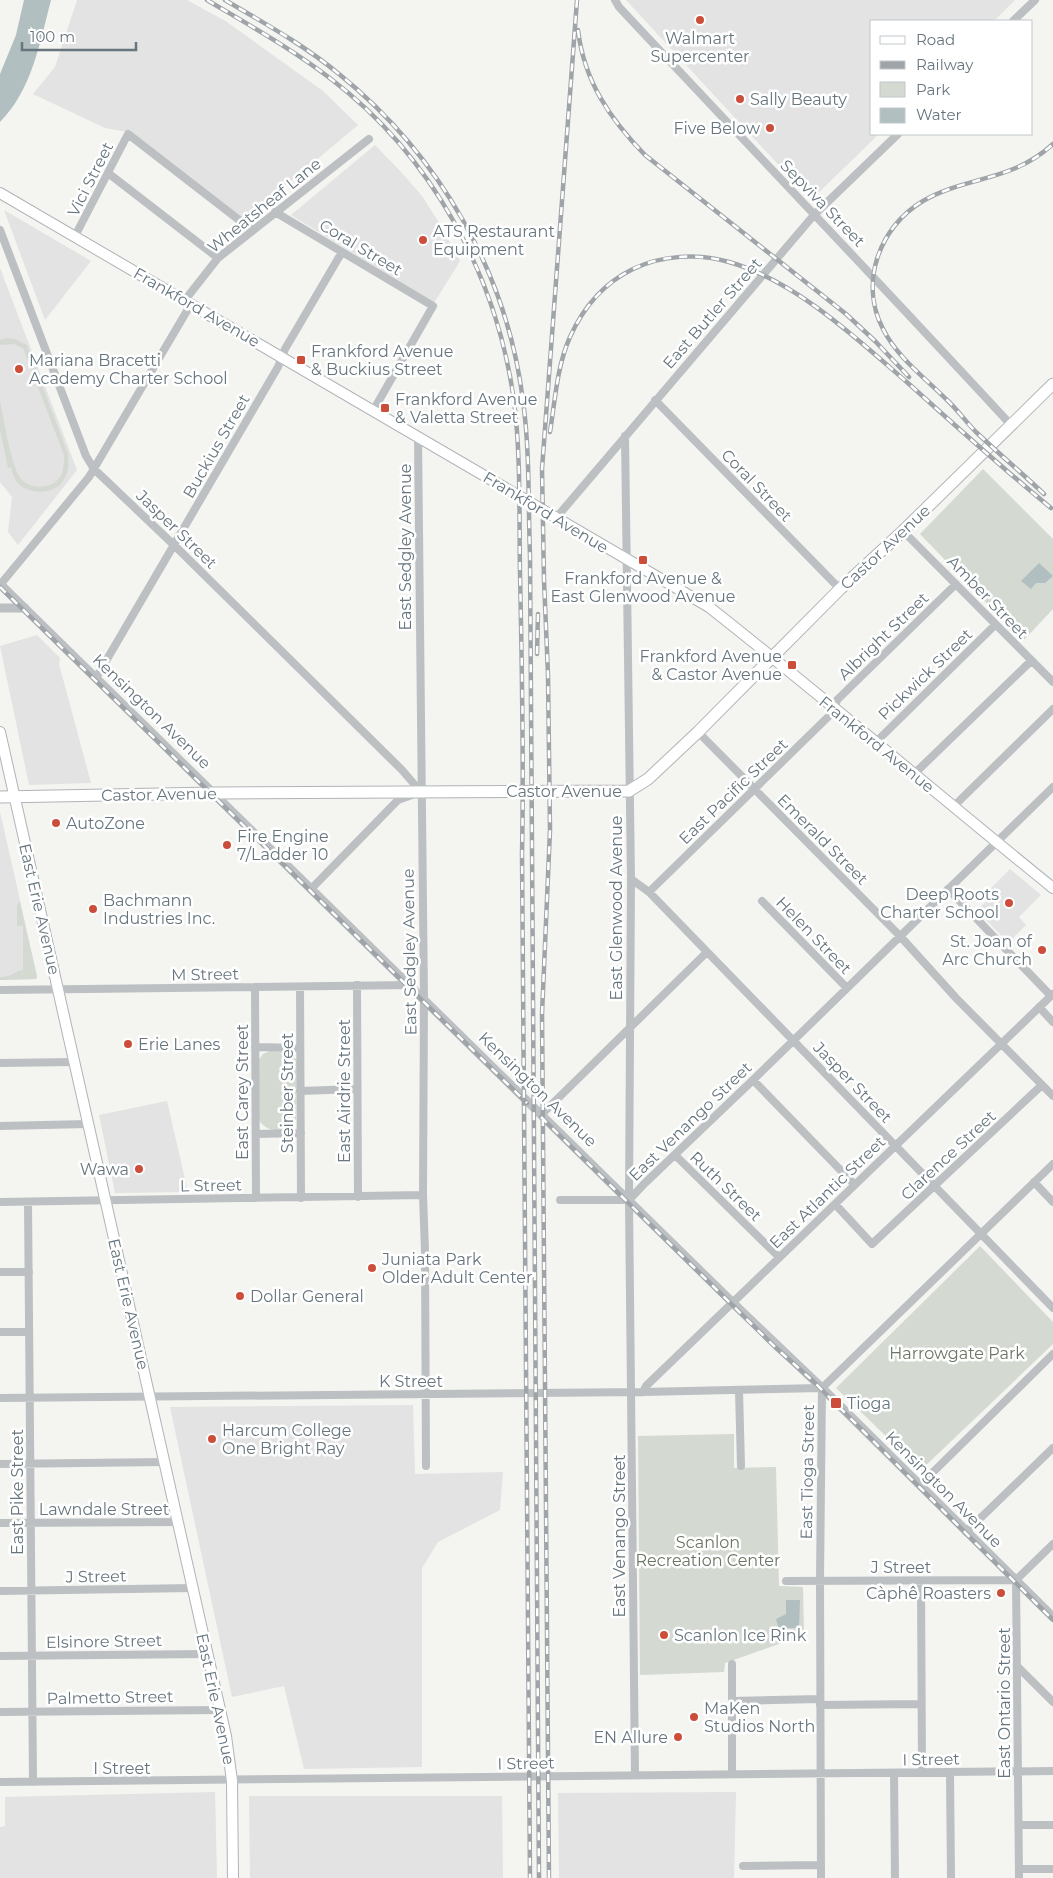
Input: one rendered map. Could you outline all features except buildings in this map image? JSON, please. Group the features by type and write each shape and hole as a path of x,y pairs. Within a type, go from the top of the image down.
{"main road":[{"name":"Frankford Avenue","path":"0,192 709,607 772,656 834,710 1053,888"},
{"name":"Castor Avenue","path":"0,797 214,793 630,791 648,779 698,732 840,589 903,531 1053,384"},
{"name":"East Erie Avenue","path":"0,732 229,1752 232,1781 233,1878"}],"street":[{"name":"Sepviva Street","path":"615,0 619,7 1011,425"},
{"path":"1014,20 1034,0"},
{"name":"Vici Street","path":"75,236 128,134 252,230"},
{"name":"East Butler Street","path":"556,518 814,215 897,135"},
{"name":"Wheatsheaf Lane","path":"188,302 218,258 369,139"},
{"path":"108,173 218,258"},
{"name":"Coral Street","path":"275,212 433,306 373,411"},
{"name":"Jasper Street","path":"0,230 86,456 94,468 402,770 421,792"},
{"name":"Buckius Street","path":"96,678 175,546 278,367 285,349 342,252"},
{"path":"0,584 94,468 188,302"},
{"name":"Coral Street","path":"655,400 840,589"},
{"name":"East Glenwood Avenue","path":"625,436 631,879 629,1200"},
{"name":"East Sedgley Avenue","path":"418,437 424,998 423,1196 426,1466"},
{"name":"Amber Street","path":"903,531 1053,682"},
{"name":"Kensington Avenue","path":"0,584 822,1388 1053,1617"},
{"name":"Albright Street","path":"834,710 837,700 956,584"},
{"path":"0,608 25,608"},
{"name":"Pickwick Street","path":"875,743 995,625"},
{"path":"914,774 1031,661"},
{"path":"953,807 1053,709"},
{"name":"East Pacific Street","path":"649,892 834,710"},
{"name":"Emerald Street","path":"698,732 900,936 956,998 1053,1096"},
{"name":"East Venango Street","path":"635,1775 629,1200 1053,787"},
{"path":"311,889 398,800 421,792"},
{"name":"Jasper Street","path":"631,879 649,892 706,953 896,1145 1053,1308"},
{"path":"948,889 1052,995"},
{"name":"Helen Street","path":"762,901 847,988"},
{"path":"542,1114 706,953"},
{"name":"East Airdrie Street","path":"358,985 358,1196"},
{"name":"M Street","path":"0,990 411,985"},
{"name":"East Carey Street","path":"255,987 256,1198"},
{"name":"Steinber Street","path":"300,987 301,1198"},
{"name":"East Atlantic Street","path":"643,1392 648,1384 1052,995"},
{"path":"1039,1007 1053,1022"},
{"path":"255,1047 300,1048"},
{"path":"0,1063 74,1062"},
{"path":"753,1080 855,1185"},
{"name":"Clarence Street","path":"834,1204 872,1244 1042,1085"},
{"path":"300,1091 357,1089"},
{"path":"0,1126 88,1124"},
{"path":"256,1134 301,1133"},
{"name":"Ruth Street","path":"675,1155 779,1257"},
{"name":"East Tioga Street","path":"821,1878 820,1580 822,1388 1053,1164"},
{"path":"1034,1182 1053,1202"},
{"name":"L Street","path":"0,1202 423,1196"},
{"path":"560,1200 629,1200"},
{"name":"East Pike Street","path":"28,1202 33,1782"},
{"path":"0,1272 29,1272"},
{"path":"0,1332 29,1332"},
{"path":"920,1485 1053,1354"},
{"name":"K Street","path":"0,1398 643,1392 822,1388"},
{"path":"739,1390 741,1466"},
{"path":"966,1532 1053,1448"},
{"path":"0,1464 164,1462"},
{"name":"Lawndale Street","path":"0,1523 178,1522"},
{"path":"1016,1580 1053,1544"},
{"name":"J Street","path":"786,1581 1016,1580"},
{"name":"East Ontario Street","path":"1016,1580 1019,1878"},
{"path":"921,1581 922,1772"},
{"name":"J Street","path":"0,1591 193,1588"},
{"name":"Elsinore Street","path":"0,1656 208,1654"},
{"path":"732,1664 732,1774"},
{"path":"1018,1667 1053,1702"},
{"path":"732,1701 921,1704"},
{"name":"Palmetto Street","path":"0,1712 220,1710"},
{"name":"I Street","path":"0,1782 1053,1771"},
{"path":"950,1772 951,1878"},
{"path":"894,1773 895,1878"},
{"path":"1019,1825 1053,1825"},
{"path":"743,1866 820,1866"},
{"path":"1019,1869 1053,1869"}],"shaded area":[{"path":"77,0 187,0 227,22 323,91 358,125 245,220 127,132 105,128 33,94 55,67"},
{"path":"626,0 1015,0 995,20 870,20 870,135 878,135 811,200"},
{"path":"375,145 422,196 460,261 434,303 291,215"},
{"path":"4,210 91,261 45,320"},
{"name":"Mariana Bracetti Academy Charter School","path":"0,268 77,470 18,545 8,532 12,497 0,482"},
{"path":"37,635 60,658 59,664 91,783 29,785 0,646"},
{"path":"0,812 18,891 37,979 0,980"},
{"name":"Deep Roots Charter School","path":"1010,869 1041,895 1019,917 1026,925 1008,943 977,910 993,895 989,890"},
{"path":"167,1101 188,1192 115,1193 99,1115"},
{"path":"413,1405 415,1474 503,1472 500,1510 438,1542 422,1568 422,1767 304,1769 284,1686 232,1697 170,1407"},
{"path":"215,1792 217,1878 0,1878 0,1827 5,1826 5,1797"},
{"path":"736,1792 734,1878 559,1878 558,1793"},
{"path":"249,1796 502,1796 503,1878 250,1878"}],"green space":[{"path":"7,338 15,339 27,345 68,454 68,468 63,481 53,489 46,491 32,491 25,488 15,479 11,467 8,468 0,430 0,401 13,460 22,480 30,485 40,487 54,483 62,474 64,455 23,348 14,344 0,345 0,340"},
{"path":"983,469 1053,539 1053,609 1023,641 920,534"},
{"path":"19,902 37,976 36,979 0,980 0,977 23,970 23,926 17,926 17,906"},
{"path":"270,1051 291,1052 297,1061 296,1119 289,1128 278,1131 267,1128 259,1120 258,1061 263,1054"},
{"name":"Harrowgate Park","path":"980,1246 1053,1322 1053,1344 921,1470 836,1388"},
{"name":"Scanlon Recreation Center","path":"734,1434 734,1468 776,1467 779,1586 803,1587 804,1635 725,1663 724,1672 640,1675 638,1436"}],"water":[{"path":"24,0 51,0 38,49 27,80 11,109 0,122 0,74 16,35"},
{"path":"1039,563 1053,576 1045,583 1036,583 1031,589 1021,581"},
{"path":"786,1600 800,1600 799,1628 779,1630 776,1619 786,1614"}],"railway":[{"path":"207,0 286,47 331,79 367,110 400,144 429,182 454,222 475,264 492,309 505,354 514,401 519,465 523,784 530,1878"},
{"path":"225,0 326,63 375,106 408,141 437,179 463,220 484,262 502,307 515,353 523,401 528,459 530,555 539,1878"},
{"path":"549,1878 542,1014 550,830 542,469 577,0"},
{"path":"578,30 586,66 601,98 610,113 645,155 846,314 909,377"},
{"path":"1044,494 976,432 950,403 903,358 883,329 876,311 873,293 874,275 885,241 908,212 923,201 939,193 1021,165 1053,144"},
{"path":"550,432 562,360 575,326 588,306 613,281 644,264 668,258 705,257 729,262 754,271 802,297 825,313 1051,508"},
{"path":"0,587 527,1103"},
{"path":"537,654 538,614"},
{"path":"541,1117 775,1347 813,1381 1053,1620"}],"place":[{"name":"Walmart Supercenter","path":"700,20"},
{"name":"Sally Beauty","path":"740,99"},
{"name":"Five Below","path":"770,128"},
{"name":"ATS Restaurant Equipment","path":"423,240"},
{"name":"Frankford Avenue & Buckius Street","path":"301,360"},
{"name":"Mariana Bracetti Academy Charter School","path":"19,369"},
{"name":"Frankford Avenue & Valetta Street","path":"385,408"},
{"name":"Frankford Avenue & East Glenwood Avenue","path":"643,560"},
{"name":"Frankford Avenue & Castor Avenue","path":"792,665"},
{"name":"AutoZone","path":"56,823"},
{"name":"Fire Engine 7/Ladder 10","path":"227,845"},
{"name":"Deep Roots Charter School","path":"1009,903"},
{"name":"Bachmann Industries Inc.","path":"93,909"},
{"name":"St. Joan of Arc Church","path":"1042,950"},
{"name":"Erie Lanes","path":"128,1044"},
{"name":"Wawa","path":"139,1169"},
{"name":"Juniata Park Older Adult Center","path":"372,1268"},
{"name":"Dollar General","path":"240,1296"},
{"name":"Tioga","path":"836,1403"},
{"name":"Harcum College One Bright Ray","path":"212,1439"},
{"name":"Càphê Roasters","path":"1001,1593"},
{"name":"Scanlon Ice Rink","path":"664,1635"},
{"name":"MaKen Studios North","path":"694,1717"},
{"name":"EN Allure","path":"678,1737"}]}
